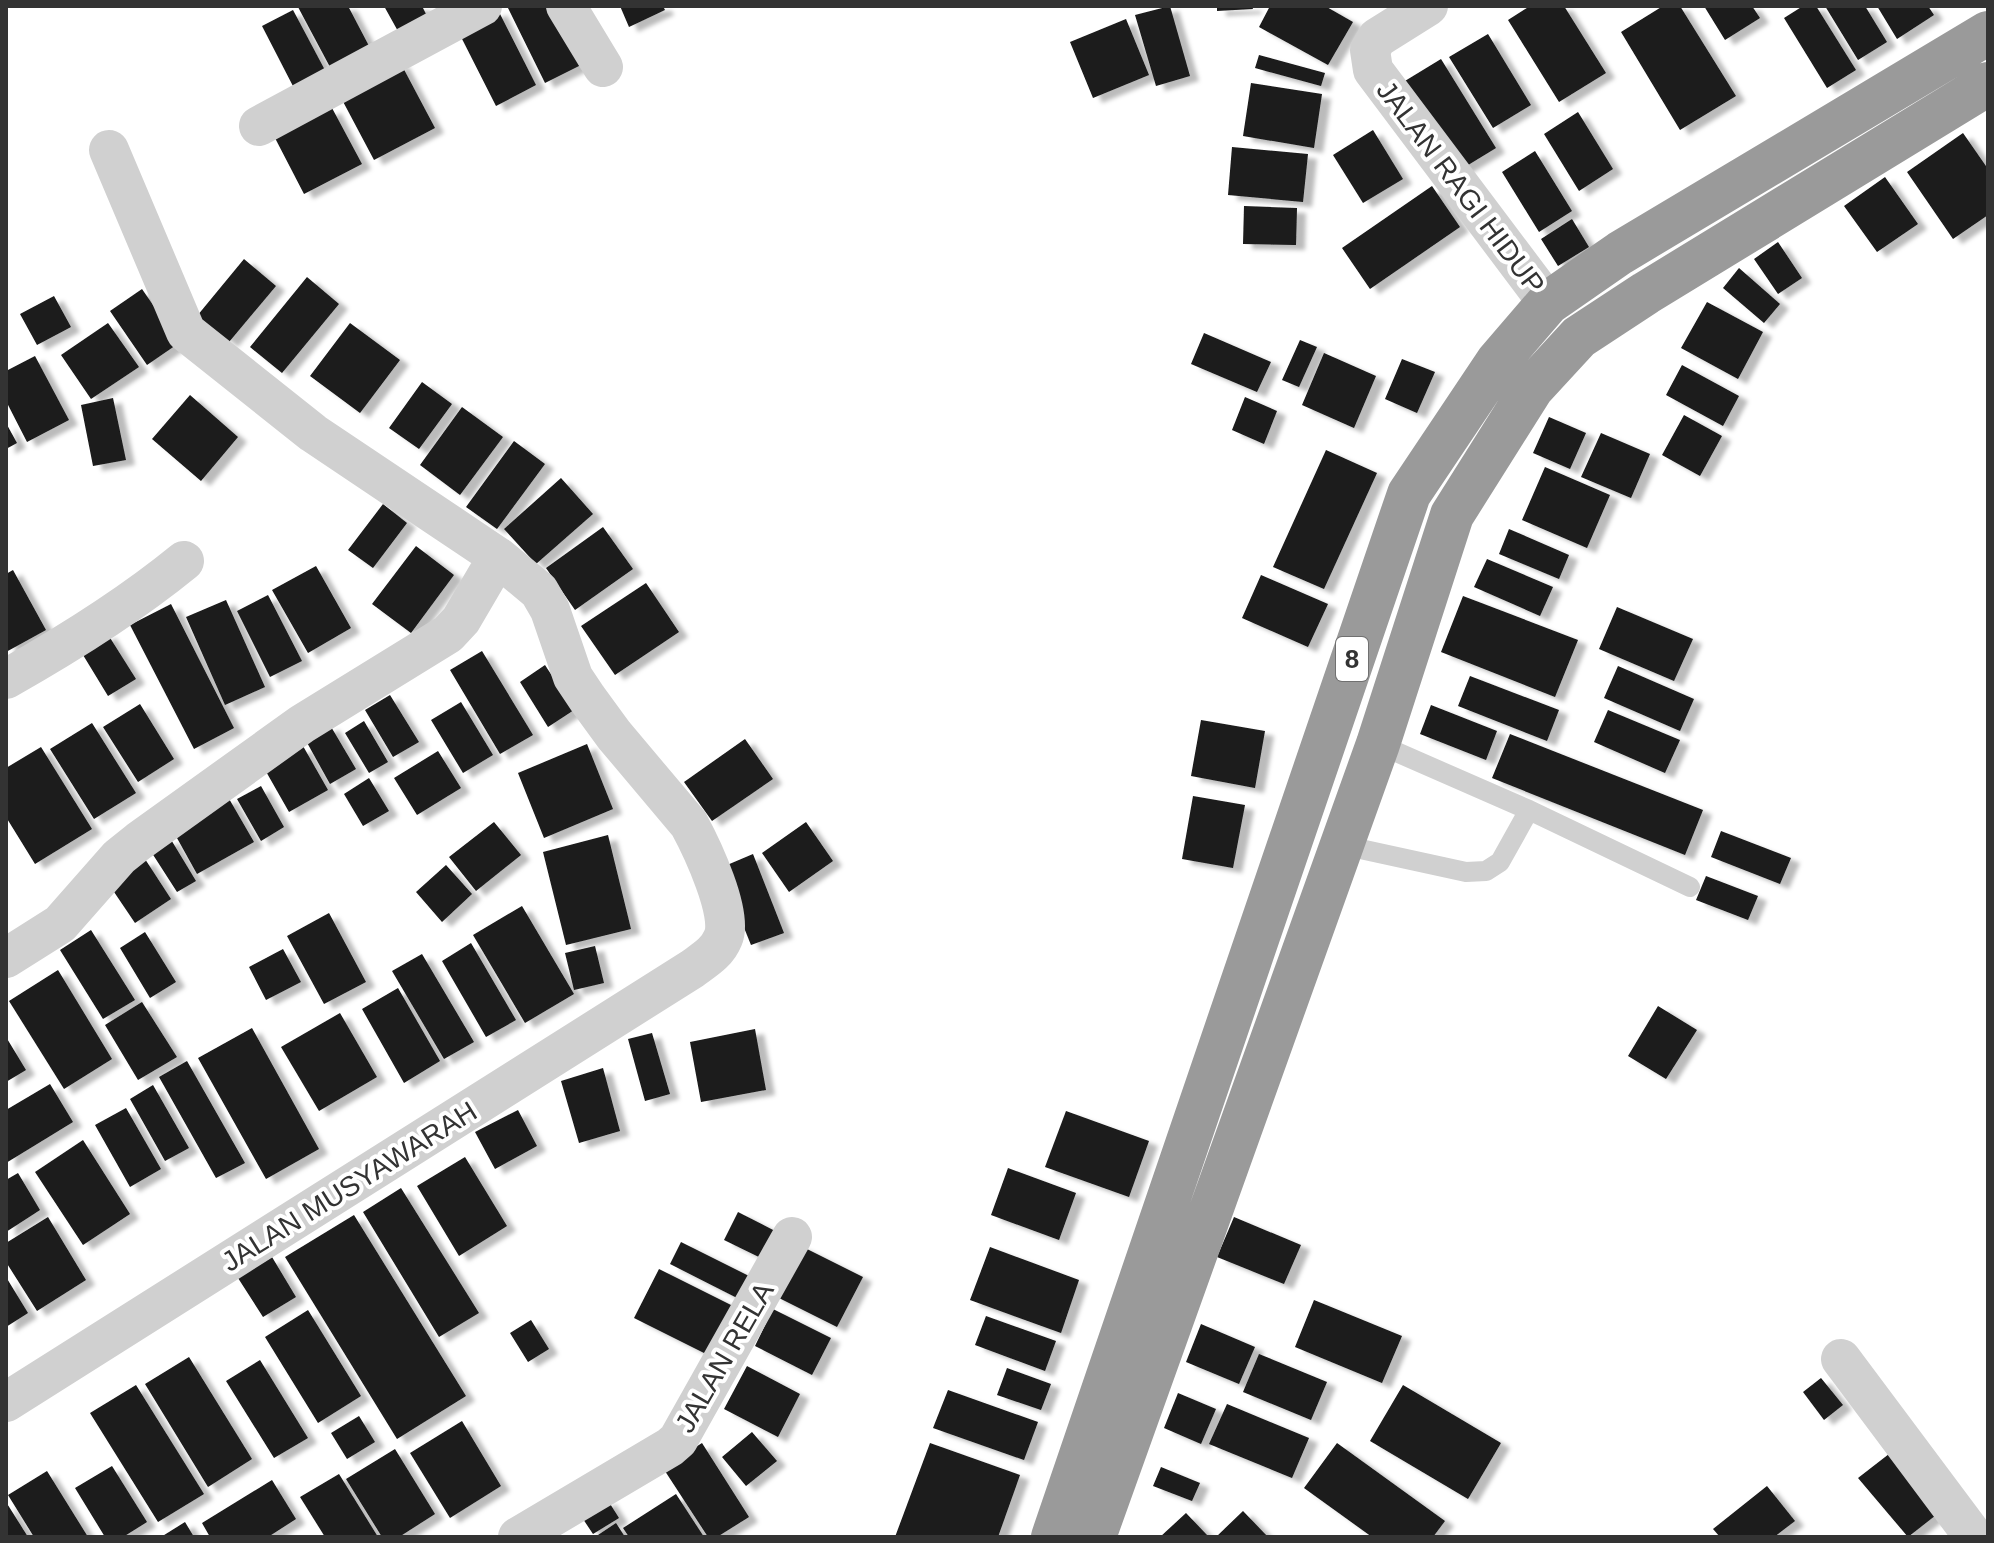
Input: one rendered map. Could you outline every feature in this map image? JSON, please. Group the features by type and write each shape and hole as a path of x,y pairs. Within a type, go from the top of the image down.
{"highway":[{"name":"8","path":"1053,1537 1409,494 1498,361 1548,303 1620,253 1988,33"},
{"name":"8","path":"1094,1537 1378,744 1452,515 1532,388 1579,337 1988,84"}],"street":[{"path":"259,126 482,6"},
{"path":"566,6 603,67"},
{"name":"JALAN RAGI HIDUP","path":"1428,6 1377,38 1370,50 1373,70 1548,303"},
{"path":"6,958 60,924 119,857 139,841 302,724 448,634 461,620 498,557 313,433 186,332 109,150"},
{"name":"JALAN MUSYAWARAH","path":"6,1402 692,969 714,953 725,936 726,921 705,854 689,824 614,735 573,677 546,600 498,557"},
{"path":"6,679 104,619 184,561"},
{"name":"JALAN RELA","path":"518,1537 678,1440 792,1237"},
{"path":"1841,1359 1961,1532"}],"lane":[{"path":"1378,744 1529,810 1690,887"},
{"path":"1342,845 1466,872 1486,871 1500,862 1529,810"}],"building":[{"path":"300,6 348,6 369,46 330,67"},
{"path":"384,6 422,6 428,18 399,33"},
{"path":"507,6 552,6 581,65 545,83"},
{"path":"620,6 663,6 665,10 629,27"},
{"path":"1170,6 1190,76 1156,86 1135,15"},
{"path":"1217,6 1252,6 1253,9 1217,11"},
{"path":"1270,6 1325,6 1353,22 1328,65 1259,27"},
{"path":"1530,6 1564,6 1606,73 1559,102 1508,20"},
{"path":"1663,6 1680,6 1736,96 1680,130 1621,32"},
{"path":"1704,6 1752,6 1760,18 1725,40"},
{"path":"1803,6 1816,6 1856,70 1827,88 1784,18"},
{"path":"1825,6 1865,6 1887,42 1858,60"},
{"path":"1877,6 1928,6 1934,15 1897,39"},
{"path":"293,10 327,74 295,90 262,26"},
{"path":"498,10 536,85 496,106 458,31"},
{"path":"1126,19 1149,75 1093,98 1070,42"},
{"path":"1488,34 1531,105 1493,128 1449,57"},
{"path":"1259,55 1325,73 1321,86 1255,68"},
{"path":"1441,59 1496,148 1455,173 1400,84"},
{"path":"400,62 435,128 374,160 339,94"},
{"path":"1251,83 1322,94 1314,148 1243,136"},
{"path":"332,108 362,164 304,194 275,138"},
{"path":"1578,112 1613,169 1579,191 1544,134"},
{"path":"1373,130 1403,179 1363,203 1333,155"},
{"path":"1963,133 1988,169 1988,215 1953,239 1907,172"},
{"path":"1232,147 1308,154 1303,202 1228,195"},
{"path":"1535,151 1572,211 1539,232 1502,172"},
{"path":"1885,177 1918,224 1877,252 1844,206"},
{"path":"1432,186 1460,227 1370,289 1342,248"},
{"path":"1244,206 1297,208 1296,245 1243,244"},
{"path":"1572,219 1589,247 1558,266 1541,239"},
{"path":"1778,242 1802,278 1778,294 1754,259"},
{"path":"244,259 276,286 229,342 197,316"},
{"path":"1739,268 1780,304 1764,323 1723,288"},
{"path":"307,277 339,304 282,373 250,347"},
{"path":"142,289 179,343 147,365 110,311"},
{"path":"54,296 71,327 37,345 20,314"},
{"path":"1707,302 1763,332 1738,379 1681,348"},
{"path":"108,323 139,367 91,399 61,355"},
{"path":"350,323 400,360 360,413 310,376"},
{"path":"1204,333 1271,362 1257,392 1191,364"},
{"path":"1300,340 1317,347 1299,387 1282,380"},
{"path":"1324,353 1376,376 1354,428 1302,405"},
{"path":"35,356 69,420 27,442 6,401 6,371"},
{"path":"1402,359 1435,372 1417,413 1385,399"},
{"path":"1682,365 1739,396 1723,426 1666,395"},
{"path":"422,382 452,404 419,449 389,428"},
{"path":"190,395 238,437 201,481 152,439"},
{"path":"1245,397 1277,411 1264,444 1232,430"},
{"path":"113,398 126,460 93,466 81,405"},
{"path":"462,407 503,437 460,495 420,465"},
{"path":"1684,415 1722,436 1700,476 1662,455"},
{"path":"1549,417 1586,433 1570,469 1533,453"},
{"path":"6,423 17,443 6,449"},
{"path":"1601,433 1650,454 1631,498 1581,477"},
{"path":"514,441 545,464 497,529 466,507"},
{"path":"1326,450 1377,473 1324,589 1273,567"},
{"path":"1545,467 1610,495 1587,548 1522,520"},
{"path":"561,478 593,514 536,564 504,529"},
{"path":"383,504 407,523 373,568 348,550"},
{"path":"603,527 633,569 575,610 546,568"},
{"path":"1509,529 1569,555 1559,579 1499,554"},
{"path":"416,546 454,575 411,633 372,604"},
{"path":"1487,559 1553,587 1540,616 1474,587"},
{"path":"316,566 351,628 308,653 272,590"},
{"path":"13,570 46,630 6,652 6,574"},
{"path":"1261,575 1328,604 1308,647 1242,618"},
{"path":"646,583 679,632 615,675 581,626"},
{"path":"268,595 302,661 270,677 237,611"},
{"path":"1463,596 1578,640 1555,697 1441,652"},
{"path":"226,600 265,687 225,705 186,617"},
{"path":"171,604 234,728 194,749 130,625"},
{"path":"1617,607 1693,639 1674,681 1599,649"},
{"path":"107,633 136,679 108,696 80,650"},
{"path":"482,651 533,735 500,754 450,670"},
{"path":"545,665 574,710 548,727 520,682"},
{"path":"1618,666 1694,699 1680,731 1604,698"},
{"path":"1470,676 1559,710 1547,741 1458,706"},
{"path":"390,695 419,742 393,757 365,710"},
{"path":"461,702 493,755 463,773 431,720"},
{"path":"140,704 174,759 138,782 103,727"},
{"path":"1431,705 1497,731 1486,760 1420,734"},
{"path":"1608,710 1680,740 1665,773 1594,742"},
{"path":"1201,720 1265,731 1255,788 1191,776"},
{"path":"364,721 388,762 369,773 345,733"},
{"path":"92,723 136,793 94,819 50,749"},
{"path":"330,725 356,769 330,784 305,739"},
{"path":"1510,734 1703,810 1685,855 1492,778"},
{"path":"745,739 773,779 712,821 684,782"},
{"path":"587,744 613,809 544,838 518,773"},
{"path":"303,746 328,790 289,812 264,768"},
{"path":"41,747 92,829 35,864 6,817 6,768"},
{"path":"438,751 461,788 417,815 394,778"},
{"path":"369,778 389,811 363,826 344,794"},
{"path":"261,786 284,827 261,841 237,799"},
{"path":"1193,796 1245,805 1233,868 1182,859"},
{"path":"228,797 254,842 197,874 172,829"},
{"path":"494,822 521,855 476,891 449,857"},
{"path":"806,822 833,861 789,892 762,853"},
{"path":"1721,831 1791,858 1780,884 1711,857"},
{"path":"608,835 631,929 566,945 543,852"},
{"path":"170,838 196,881 177,892 150,850"},
{"path":"753,854 784,933 751,945 720,868"},
{"path":"145,859 171,899 135,923 108,883"},
{"path":"446,865 472,894 442,922 416,892"},
{"path":"1706,876 1758,896 1748,920 1696,900"},
{"path":"522,906 574,994 525,1023 473,935"},
{"path":"329,913 366,982 324,1004 287,936"},
{"path":"91,930 135,1000 103,1019 60,950"},
{"path":"145,932 176,982 150,998 120,948"},
{"path":"471,943 516,1020 486,1037 442,961"},
{"path":"595,946 604,983 574,990 565,953"},
{"path":"283,949 301,982 266,1000 249,967"},
{"path":"422,954 474,1042 444,1059 392,971"},
{"path":"58,970 112,1059 64,1089 9,1001"},
{"path":"398,988 440,1061 404,1083 362,1009"},
{"path":"142,1002 177,1057 138,1080 105,1025"},
{"path":"1658,1006 1697,1030 1666,1079 1628,1056"},
{"path":"340,1013 377,1077 319,1111 281,1047"},
{"path":"252,1028 319,1149 266,1179 198,1058"},
{"path":"755,1029 766,1090 701,1102 690,1042"},
{"path":"652,1033 670,1094 645,1101 628,1039"},
{"path":"6,1037 26,1070 6,1082"},
{"path":"187,1061 245,1163 216,1178 159,1077"},
{"path":"603,1068 620,1131 579,1143 561,1081"},
{"path":"50,1084 73,1122 6,1163 6,1110"},
{"path":"153,1085 189,1148 165,1161 130,1099"},
{"path":"126,1108 161,1169 130,1187 95,1125"},
{"path":"518,1110 537,1146 495,1169 475,1132"},
{"path":"1066,1111 1149,1141 1129,1197 1045,1167"},
{"path":"83,1140 130,1214 83,1245 35,1172"},
{"path":"465,1157 507,1226 459,1256 417,1186"},
{"path":"1008,1168 1076,1193 1059,1240 991,1215"},
{"path":"18,1173 40,1210 6,1232 6,1180"},
{"path":"401,1188 479,1313 439,1337 363,1212"},
{"path":"738,1212 777,1232 763,1259 724,1240"},
{"path":"354,1215 466,1396 397,1439 285,1257"},
{"path":"48,1217 86,1280 37,1311 6,1262 6,1243"},
{"path":"1234,1217 1301,1245 1284,1284 1217,1257"},
{"path":"681,1242 755,1279 743,1301 670,1264"},
{"path":"799,1245 863,1277 837,1327 773,1295"},
{"path":"990,1247 1079,1280 1061,1333 970,1300"},
{"path":"272,1257 296,1297 263,1317 238,1278"},
{"path":"659,1269 735,1307 710,1356 634,1318"},
{"path":"6,1277 28,1313 6,1327"},
{"path":"1314,1300 1402,1336 1382,1383 1295,1347"},
{"path":"773,1309 831,1338 812,1375 755,1346"},
{"path":"308,1310 361,1396 318,1423 265,1337"},
{"path":"986,1316 1056,1341 1045,1371 975,1345"},
{"path":"531,1320 549,1349 528,1362 510,1333"},
{"path":"1201,1324 1255,1347 1239,1384 1186,1362"},
{"path":"1259,1354 1327,1382 1311,1420 1243,1392"},
{"path":"189,1357 252,1459 208,1487 145,1384"},
{"path":"260,1360 308,1438 274,1458 226,1381"},
{"path":"747,1366 800,1394 778,1437 724,1409"},
{"path":"1007,1368 1051,1384 1041,1410 997,1395"},
{"path":"1821,1378 1843,1405 1824,1420 1803,1392"},
{"path":"136,1385 204,1494 158,1522 90,1413"},
{"path":"1403,1385 1501,1443 1468,1499 1370,1441"},
{"path":"948,1390 1038,1422 1024,1460 933,1428"},
{"path":"1178,1393 1216,1409 1201,1444 1164,1428"},
{"path":"1227,1404 1309,1438 1292,1478 1209,1444"},
{"path":"359,1416 375,1442 347,1459 331,1433"},
{"path":"462,1421 501,1486 450,1518 410,1453"},
{"path":"752,1432 777,1461 746,1486 722,1457"},
{"path":"702,1443 749,1517 717,1537 708,1537 663,1468"},
{"path":"930,1443 1020,1475 998,1537 895,1537"},
{"path":"1337,1443 1445,1521 1433,1537 1372,1537 1304,1488"},
{"path":"1898,1447 1945,1508 1908,1537 1858,1478"},
{"path":"395,1449 435,1514 399,1537 382,1537 346,1479"},
{"path":"112,1466 147,1522 123,1537 105,1537 75,1488"},
{"path":"1161,1467 1200,1483 1192,1501 1153,1486"},
{"path":"47,1471 88,1537 34,1537 8,1495"},
{"path":"339,1474 378,1537 325,1537 300,1497"},
{"path":"272,1480 296,1519 268,1537 210,1537 202,1523"},
{"path":"1767,1486 1795,1521 1774,1537 1720,1537 1713,1529"},
{"path":"676,1494 704,1537 629,1537 623,1528"},
{"path":"607,1499 619,1518 593,1534 581,1516"},
{"path":"6,1502 28,1537 6,1537"},
{"path":"1243,1511 1268,1537 1216,1537"},
{"path":"1186,1513 1207,1535 1160,1537"},
{"path":"185,1522 194,1537 161,1537"},
{"path":"616,1523 625,1537 595,1537"}]}
